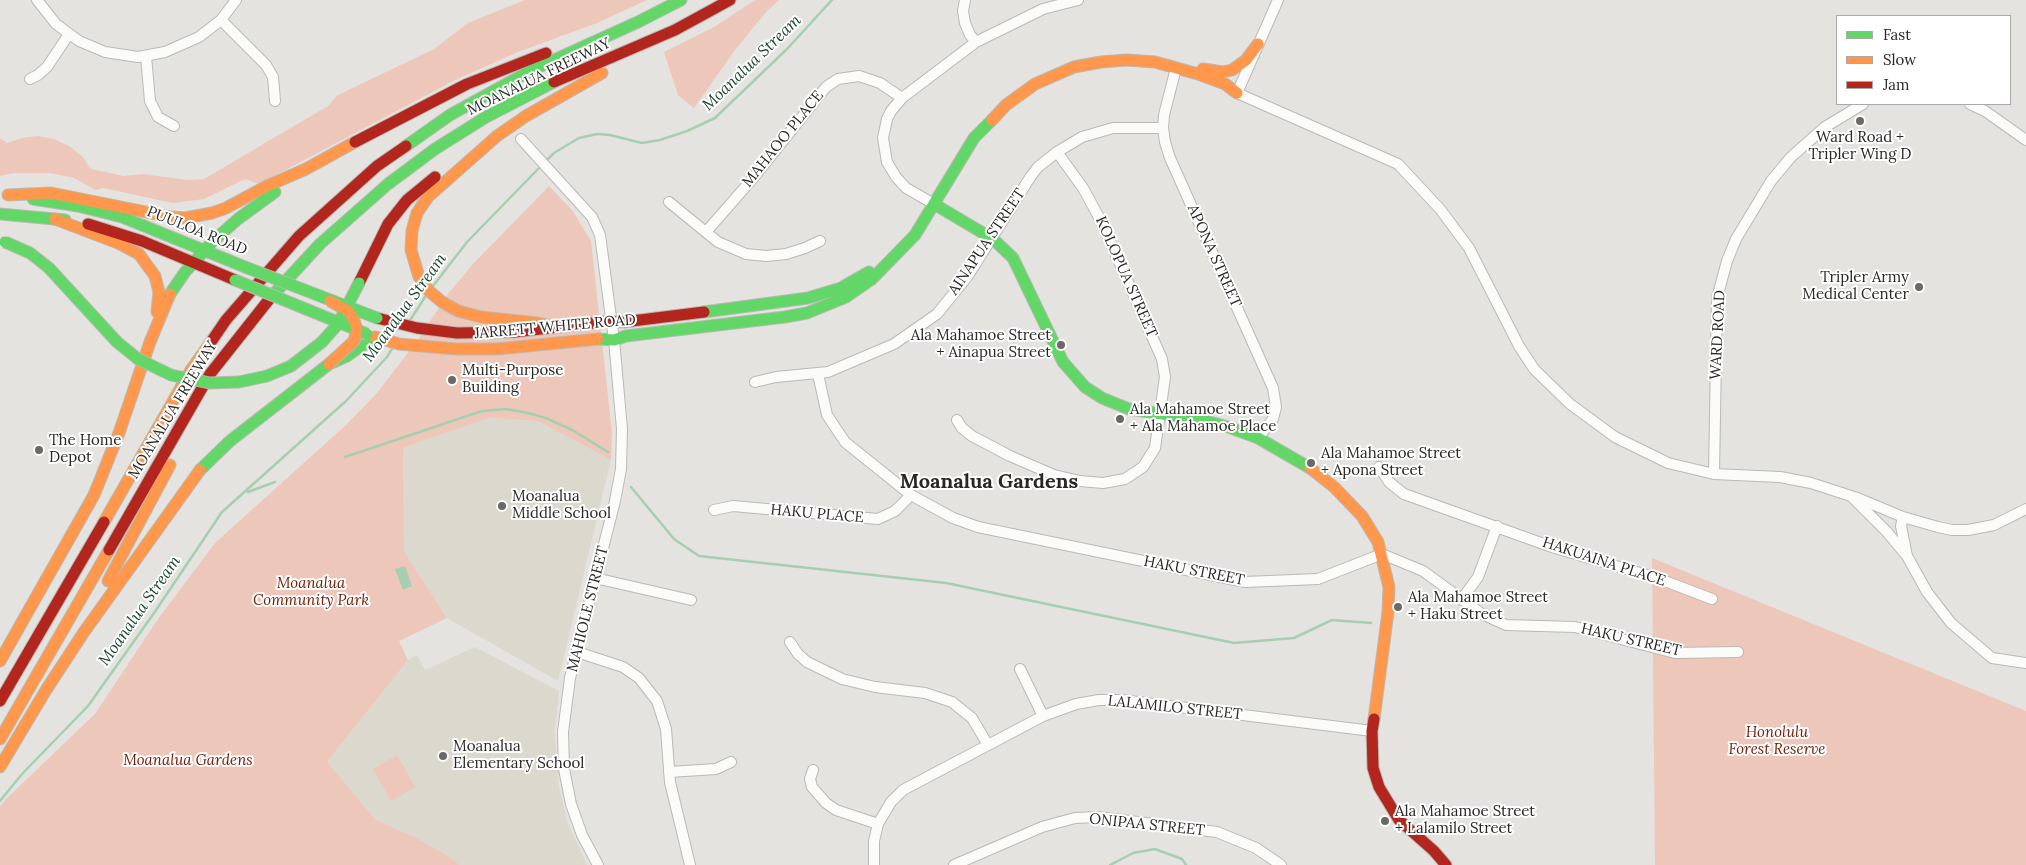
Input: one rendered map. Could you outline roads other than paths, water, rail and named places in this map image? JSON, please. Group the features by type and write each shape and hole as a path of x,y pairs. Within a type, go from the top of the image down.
{"main road":[{"name":"MOANALUA FREEWAY","path":"0,739 210,374 262,306 320,244 364,203 411,166 460,133 544,87 675,30 730,0"},
{"name":"MOANALUA FREEWAY","path":"0,701 191,370 226,320 299,236 378,166 450,115 530,71 638,22 679,1"},
{"path":"4,194 66,195 152,214 185,218 212,213 306,169 387,124 467,84 679,1"},
{"path":"2,241 30,254 49,268 117,342 138,358 171,375 210,383 268,376 291,366 312,351 332,332 342,317 384,231 407,200 452,164 556,98 618,66 714,10"},
{"path":"1178,68 1200,68 1223,72 1232,70 1246,60 1258,44"},
{"name":"JARRETT WHITE ROAD","path":"193,262 362,332 399,344 484,349 581,340 614,340 626,336 785,317 827,306 856,291 872,279 915,235 974,138 1006,104 1035,84 1074,68 1107,61 1141,60 1178,68 1196,79 1223,91 1237,93"},
{"path":"497,136 435,189 423,204 412,231 411,250 415,264 419,276 429,291 450,307 481,317 556,327"},
{"path":"0,661 94,495 170,293 193,262 238,219 306,169"},
{"name":"PUULOA ROAD","path":"4,194 78,206 122,217 376,318"},
{"path":"934,204 993,238 1016,263 1056,351 1077,379 1094,393 1110,402 1129,409 1216,423 1258,438 1301,462 1334,487 1362,516 1378,542 1388,578 1388,612 1372,731 1373,768 1384,797 1399,820 1434,851 1446,865"},
{"name":"PUULOA ROAD","path":"0,214 55,219 114,231 193,262"},
{"path":"55,219 140,254 155,276 159,292 157,313 150,342"},
{"name":"JARRETT WHITE ROAD","path":"376,318 417,328 457,333 500,333 611,320 624,322 808,298 841,288 888,262"},
{"path":"46,690 79,628 113,573 187,432 227,365 292,275"},
{"path":"0,767 46,690 84,632 183,492 203,467 230,442 329,364 362,332 348,311 330,301"},
{"path":"329,364 347,356 363,345 383,339"},
{"path":"0,696 20,667"}],"street":[{"path":"36,0 48,16 69,34 87,45 105,52 128,56 146,56 165,52 199,37 221,20 236,0"},
{"path":"965,0 963,11 965,23 970,35 976,42"},
{"path":"934,204 906,188 896,177 887,162 884,146 884,128 891,111 902,98 976,42 1043,9 1078,0"},
{"path":"1237,93 1278,0"},
{"path":"221,20 266,65 273,77 275,101"},
{"path":"30,79 38,76 47,66 69,34"},
{"path":"146,56 150,101 158,117 174,126"},
{"name":"APONA STREET","path":"1178,68 1166,105 1163,128 1170,158 1273,388 1276,401 1273,419 1258,438"},
{"name":"MAHAOO PLACE","path":"706,232 765,163 821,92 832,83 852,76 866,77 880,82 902,98"},
{"name":"JARRETT WHITE ROAD","path":"1237,93 1398,164 1440,209 1469,248 1519,346 1534,369 1556,392 1592,421 1641,451 1668,463 1714,474 1780,477 1811,482 1903,516 1902,536 1906,556"},
{"name":"WARD ROAD","path":"1714,474 1715,319 1717,298 1727,260 1753,210 1771,181 1786,163 1825,127 1861,105"},
{"path":"1972,105 2026,140"},
{"name":"AINAPUA STREET","path":"755,382 792,375 818,374 842,367 894,344 936,314 967,277 1031,176 1038,167 1056,152 1082,137 1113,128 1163,128"},
{"name":"MAHIOLE STREET","path":"521,139 592,216 600,235 614,340 622,429 619,486 577,652 564,714 564,769 576,820 598,865"},
{"name":"KOLOPUA STREET","path":"958,420 962,428 972,436 1041,470 1069,479 1103,483 1125,479 1138,472 1148,461 1157,441 1165,377 1162,359 1101,221 1083,188 1056,152"},
{"path":"668,202 726,247 756,256 786,254 805,248 820,240"},
{"name":"HAKU STREET","path":"818,374 827,415 838,433 850,446 911,494 953,518 978,527 1245,582 1318,579 1382,554 1423,571 1482,614 1506,625 1575,627 1675,653 1738,652"},
{"name":"HAKUAINA PLACE","path":"1379,467 1389,482 1404,494 1555,548 1657,578 1712,599"},
{"name":"HAKU PLACE","path":"714,510 733,506 878,519 895,511 911,494"},
{"name":"JARRETT WHITE ROAD","path":"1851,496 1887,532 1906,556 1927,592 1951,623 1992,658 2026,663"},
{"path":"1903,516 1938,527 1968,530 1994,525 2026,509"},
{"path":"1462,599 1478,578 1496,526"},
{"path":"596,578 691,600"},
{"path":"790,642 806,662 842,679 869,686 925,693 952,702 972,718 988,745"},
{"path":"577,652 623,667 652,692 661,710 666,728 672,796 690,865"},
{"path":"1020,670 1043,716"},
{"name":"LALAMILO STREET","path":"874,865 874,840 878,824 886,808 903,790 1043,716 1082,703 1122,700 1372,731"},
{"path":"669,772 716,769 730,762"},
{"path":"813,770 810,780 812,787 826,803 842,812 878,824"},
{"name":"ONIPAA STREET","path":"954,865 1042,827 1075,818 1098,817 1217,832 1256,848 1281,865"}],"waterway":[{"name":"Moanalua Stream","path":"545,162 554,153 579,138 597,134 610,135 642,143 660,140 687,131 715,118 787,49 832,0"},
{"name":"Moanalua Stream","path":"433,286 467,242 541,166"},
{"name":"Moanalua Stream","path":"409,322 425,297"},
{"name":"Moanalua Stream","path":"0,801 22,774 88,706 222,512 346,401 387,357 393,347"},
{"path":"345,457 482,411 506,409 546,418 574,431 608,452"},
{"path":"248,492 275,482"},
{"path":"631,487 674,539 699,556 946,583 1234,643 1294,638 1332,620 1371,623"},
{"path":"1110,865 1133,853 1155,849 1182,859 1186,865"}],"place":[{"name":"Ward Road + Tripler Wing D","path":"1860,121"},
{"name":"Tripler Army Medical Center","path":"1919,287"},
{"name":"Ala Mahamoe Street + Ainapua Street","path":"1061,345"},
{"name":"Multi-Purpose Building","path":"452,380"},
{"name":"Ala Mahamoe Street + Ala Mahamoe Place","path":"1120,419"},
{"name":"The Home Depot","path":"39,450"},
{"name":"Ala Mahamoe Street + Apona Street","path":"1311,463"},
{"name":"Moanalua Middle School","path":"502,506"},
{"name":"Ala Mahamoe Street + Haku Street","path":"1398,607"},
{"name":"Moanalua Elementary School","path":"443,756"},
{"name":"Ala Mahamoe Street + Lalamilo Street","path":"1385,821"}],"district":[{"name":"Moanalua Gardens","path":"989,482"}],"park label":[{"name":"Moanalua Community Park","path":"311,592"},
{"name":"Honolulu Forest Reserve","path":"1777,742"}]}
